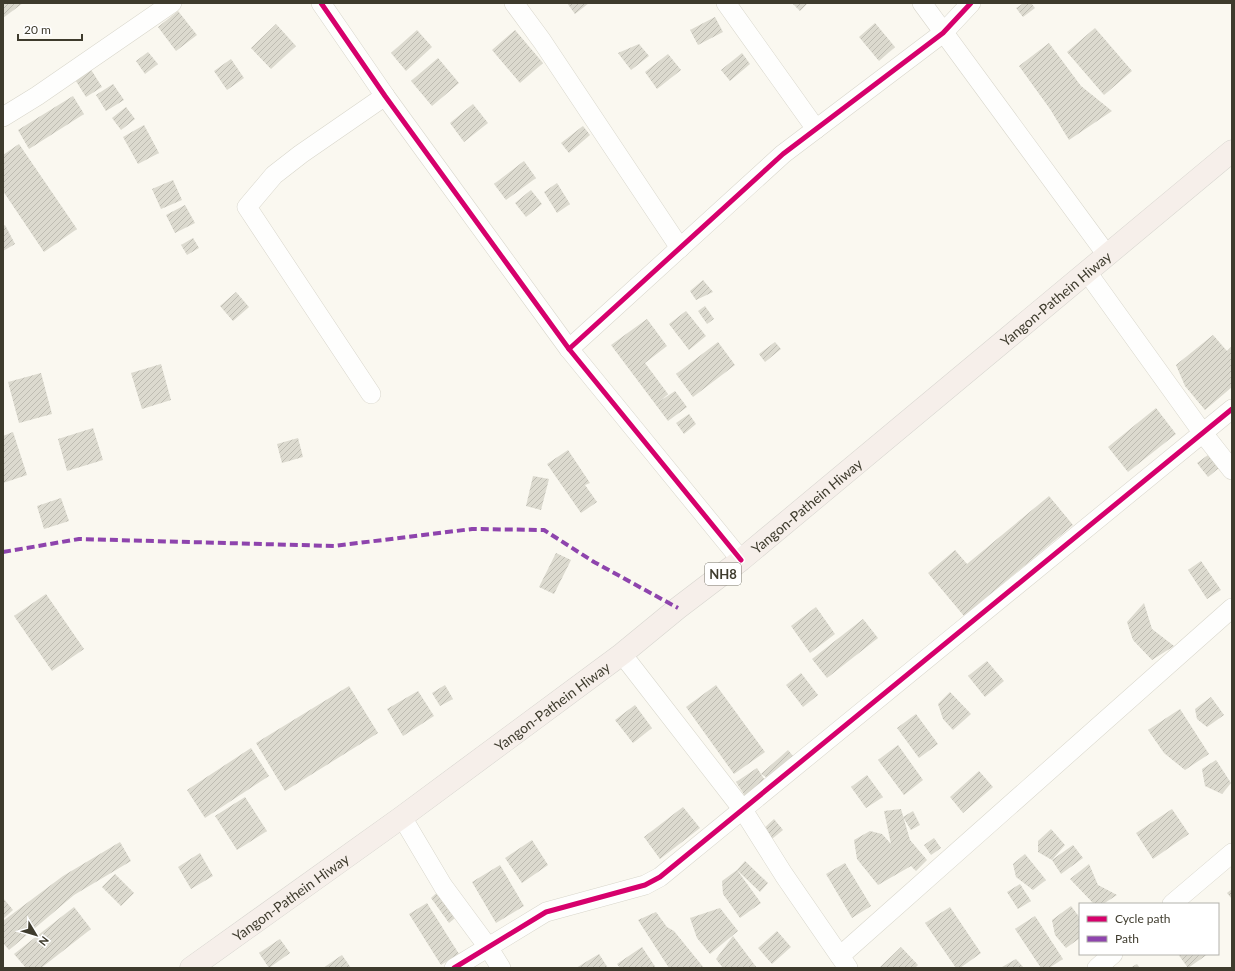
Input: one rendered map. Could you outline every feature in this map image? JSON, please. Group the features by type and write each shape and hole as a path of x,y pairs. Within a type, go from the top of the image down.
{"highway":[{"name":"Yangon-Pathein Hiway","path":"191,968 402,816 622,654 678,608 741,560 1232,151"}],"street":[{"path":"3,118 172,3"},
{"path":"321,3 385,96 569,349 741,560"},
{"path":"514,3 542,41 680,248"},
{"path":"726,3 816,129"},
{"path":"922,3 1107,255"},
{"path":"569,349 783,154 944,33 971,3"},
{"path":"372,394 247,207 274,175 301,154 385,96"},
{"path":"1086,272 1202,432 1232,470"},
{"path":"454,968 546,912 645,885 660,877 1232,409"},
{"path":"622,654 742,810 784,875 844,962 1232,608"},
{"path":"402,816 442,886 501,968"},
{"path":"1173,903 1232,853"},
{"path":"1096,968 1112,955"}],"building":[{"path":"3,3 23,3 3,18"},
{"path":"567,3 589,3 575,14"},
{"path":"808,3 800,11 793,4"},
{"path":"1024,3 1031,3 1035,8 1023,17 1016,8"},
{"path":"178,11 197,35 176,51 158,27"},
{"path":"715,17 723,32 698,45 690,30"},
{"path":"875,23 895,47 879,61 859,37"},
{"path":"276,24 296,46 271,69 251,48"},
{"path":"1095,28 1132,71 1104,95 1067,52"},
{"path":"417,30 432,47 406,71 391,53"},
{"path":"515,30 543,63 520,83 492,50"},
{"path":"1049,43 1081,86 1112,111 1069,140 1050,109 1019,66"},
{"path":"639,44 649,56 631,70 618,53"},
{"path":"148,52 158,64 145,74 136,61"},
{"path":"742,53 750,64 730,81 721,70"},
{"path":"668,54 681,70 657,89 645,72"},
{"path":"438,58 459,83 432,106 411,81"},
{"path":"231,59 244,78 227,90 214,71"},
{"path":"90,68 102,87 86,97 74,78"},
{"path":"113,84 124,100 106,111 96,95"},
{"path":"73,96 84,114 29,149 18,130"},
{"path":"473,104 488,123 464,142 450,123"},
{"path":"126,107 135,119 121,130 112,118"},
{"path":"144,125 159,153 138,164 123,137"},
{"path":"583,126 590,135 569,153 561,143"},
{"path":"19,144 77,229 44,252 3,191 3,155"},
{"path":"524,161 536,178 506,200 494,184"},
{"path":"173,180 182,200 161,209 152,189"},
{"path":"557,183 570,204 557,213 544,192"},
{"path":"531,190 542,204 526,217 515,203"},
{"path":"185,205 195,223 175,233 166,215"},
{"path":"5,225 15,244 3,251 3,226"},
{"path":"193,238 199,248 187,255 181,245"},
{"path":"703,280 713,292 696,300 690,291"},
{"path":"236,292 249,307 233,321 220,306"},
{"path":"705,306 714,319 707,324 698,311"},
{"path":"686,311 706,336 689,350 669,324"},
{"path":"647,319 667,346 645,363 668,394 660,401 675,391 687,407 668,421 611,345"},
{"path":"1213,335 1227,351 1232,346 1232,387 1205,410 1185,386 1176,365"},
{"path":"718,342 735,365 693,397 676,374"},
{"path":"775,342 781,349 765,362 759,354"},
{"path":"161,364 171,400 142,409 131,373"},
{"path":"41,373 52,414 19,423 8,382"},
{"path":"1156,408 1176,434 1128,472 1108,447"},
{"path":"689,414 696,424 684,434 676,423"},
{"path":"93,428 103,460 67,471 58,439"},
{"path":"13,432 27,475 3,483 3,436"},
{"path":"298,438 303,457 282,463 277,444"},
{"path":"568,450 590,483 585,485 597,502 581,513 547,464"},
{"path":"1208,455 1219,468 1208,477 1197,463"},
{"path":"533,476 549,479 541,510 526,506"},
{"path":"1049,496 1073,525 964,616 928,573 955,550 967,564"},
{"path":"61,498 69,521 44,529 37,506"},
{"path":"556,553 571,560 554,594 539,587"},
{"path":"1201,561 1221,590 1207,599 1188,570"},
{"path":"46,594 84,649 52,671 14,616"},
{"path":"1144,603 1152,629 1174,646 1152,660 1133,640 1127,622"},
{"path":"816,607 835,634 810,653 791,626"},
{"path":"863,619 878,638 827,678 812,659"},
{"path":"987,661 1004,681 985,697 968,676"},
{"path":"801,673 818,695 803,707 786,685"},
{"path":"445,685 453,699 440,706 432,693"},
{"path":"716,685 765,752 734,774 686,707"},
{"path":"349,686 378,733 285,791 256,743"},
{"path":"418,691 434,716 403,736 387,709"},
{"path":"950,692 971,714 953,730 943,719 938,704"},
{"path":"1211,697 1224,715 1207,727 1197,719 1195,709"},
{"path":"635,705 652,728 633,743 615,720"},
{"path":"1180,709 1209,754 1185,770 1164,753 1148,730"},
{"path":"916,714 938,744 919,758 897,728"},
{"path":"898,745 923,780 904,795 878,760"},
{"path":"251,748 269,776 205,818 187,790"},
{"path":"788,750 798,762 774,782 761,774"},
{"path":"1216,760 1231,783 1222,794 1205,786 1202,769"},
{"path":"757,768 768,785 747,799 736,782"},
{"path":"979,771 993,787 963,813 950,797"},
{"path":"867,775 883,797 866,808 851,787"},
{"path":"245,797 267,831 237,850 215,816"},
{"path":"683,807 700,828 660,859 644,837"},
{"path":"901,809 910,840 927,860 916,871 911,866 878,885 857,859 854,840 870,831 882,834 891,844 884,811"},
{"path":"1172,809 1189,834 1153,859 1136,833"},
{"path":"913,811 920,825 911,830 903,817"},
{"path":"774,819 783,830 767,843 762,830"},
{"path":"1051,829 1065,845 1052,860 1038,852 1038,841"},
{"path":"934,838 941,848 931,855 924,845"},
{"path":"532,840 548,865 522,883 505,858"},
{"path":"120,842 131,861 74,895 9,950 3,943 3,921 63,876"},
{"path":"1073,845 1083,858 1061,874 1052,860"},
{"path":"200,853 213,876 191,889 178,867"},
{"path":"1025,854 1046,880 1033,890 1016,877 1013,864"},
{"path":"745,861 768,883 760,892 737,870"},
{"path":"845,863 871,906 852,918 826,874"},
{"path":"1089,864 1098,885 1117,895 1105,903 1093,903 1070,879"},
{"path":"500,865 524,906 496,923 472,882"},
{"path":"737,870 761,903 740,918 723,894 722,881"},
{"path":"115,874 134,893 121,906 102,887"},
{"path":"1020,884 1031,901 1018,909 1007,892"},
{"path":"441,889 460,914 449,923 431,898"},
{"path":"1232,889 1232,899 1227,893"},
{"path":"3,898 13,910 3,919"},
{"path":"427,903 459,954 441,965 409,914"},
{"path":"1071,906 1079,917 1079,939 1066,948 1055,935 1052,920"},
{"path":"74,907 91,929 41,968 26,968 14,954"},
{"path":"950,907 981,953 960,968 956,968 925,923"},
{"path":"720,908 738,931 710,954 697,938 690,918"},
{"path":"656,912 667,927 674,931 704,968 669,968 638,920"},
{"path":"1035,916 1063,959 1049,968 1041,968 1015,929"},
{"path":"777,931 791,947 772,964 758,948"},
{"path":"733,936 757,968 723,968 716,959"},
{"path":"280,939 290,953 269,968 259,953"},
{"path":"642,947 656,968 620,968 617,964"},
{"path":"901,947 918,965 915,968 880,967"},
{"path":"599,954 608,968 576,968"},
{"path":"342,955 351,968 323,968"},
{"path":"1179,955 1207,955 1188,968"},
{"path":"1016,959 1024,968 1002,967"},
{"path":"1137,964 1140,968 1130,968"}],"marked path":[{"path":"3,552 79,539 334,546 472,529 544,530 594,562 678,608"}],"cycle path":[{"path":"321,3 385,96 569,349 741,560"},
{"path":"569,349 783,154 943,33 971,3"},
{"path":"454,968 546,912 645,885 660,877 1232,409"}]}
